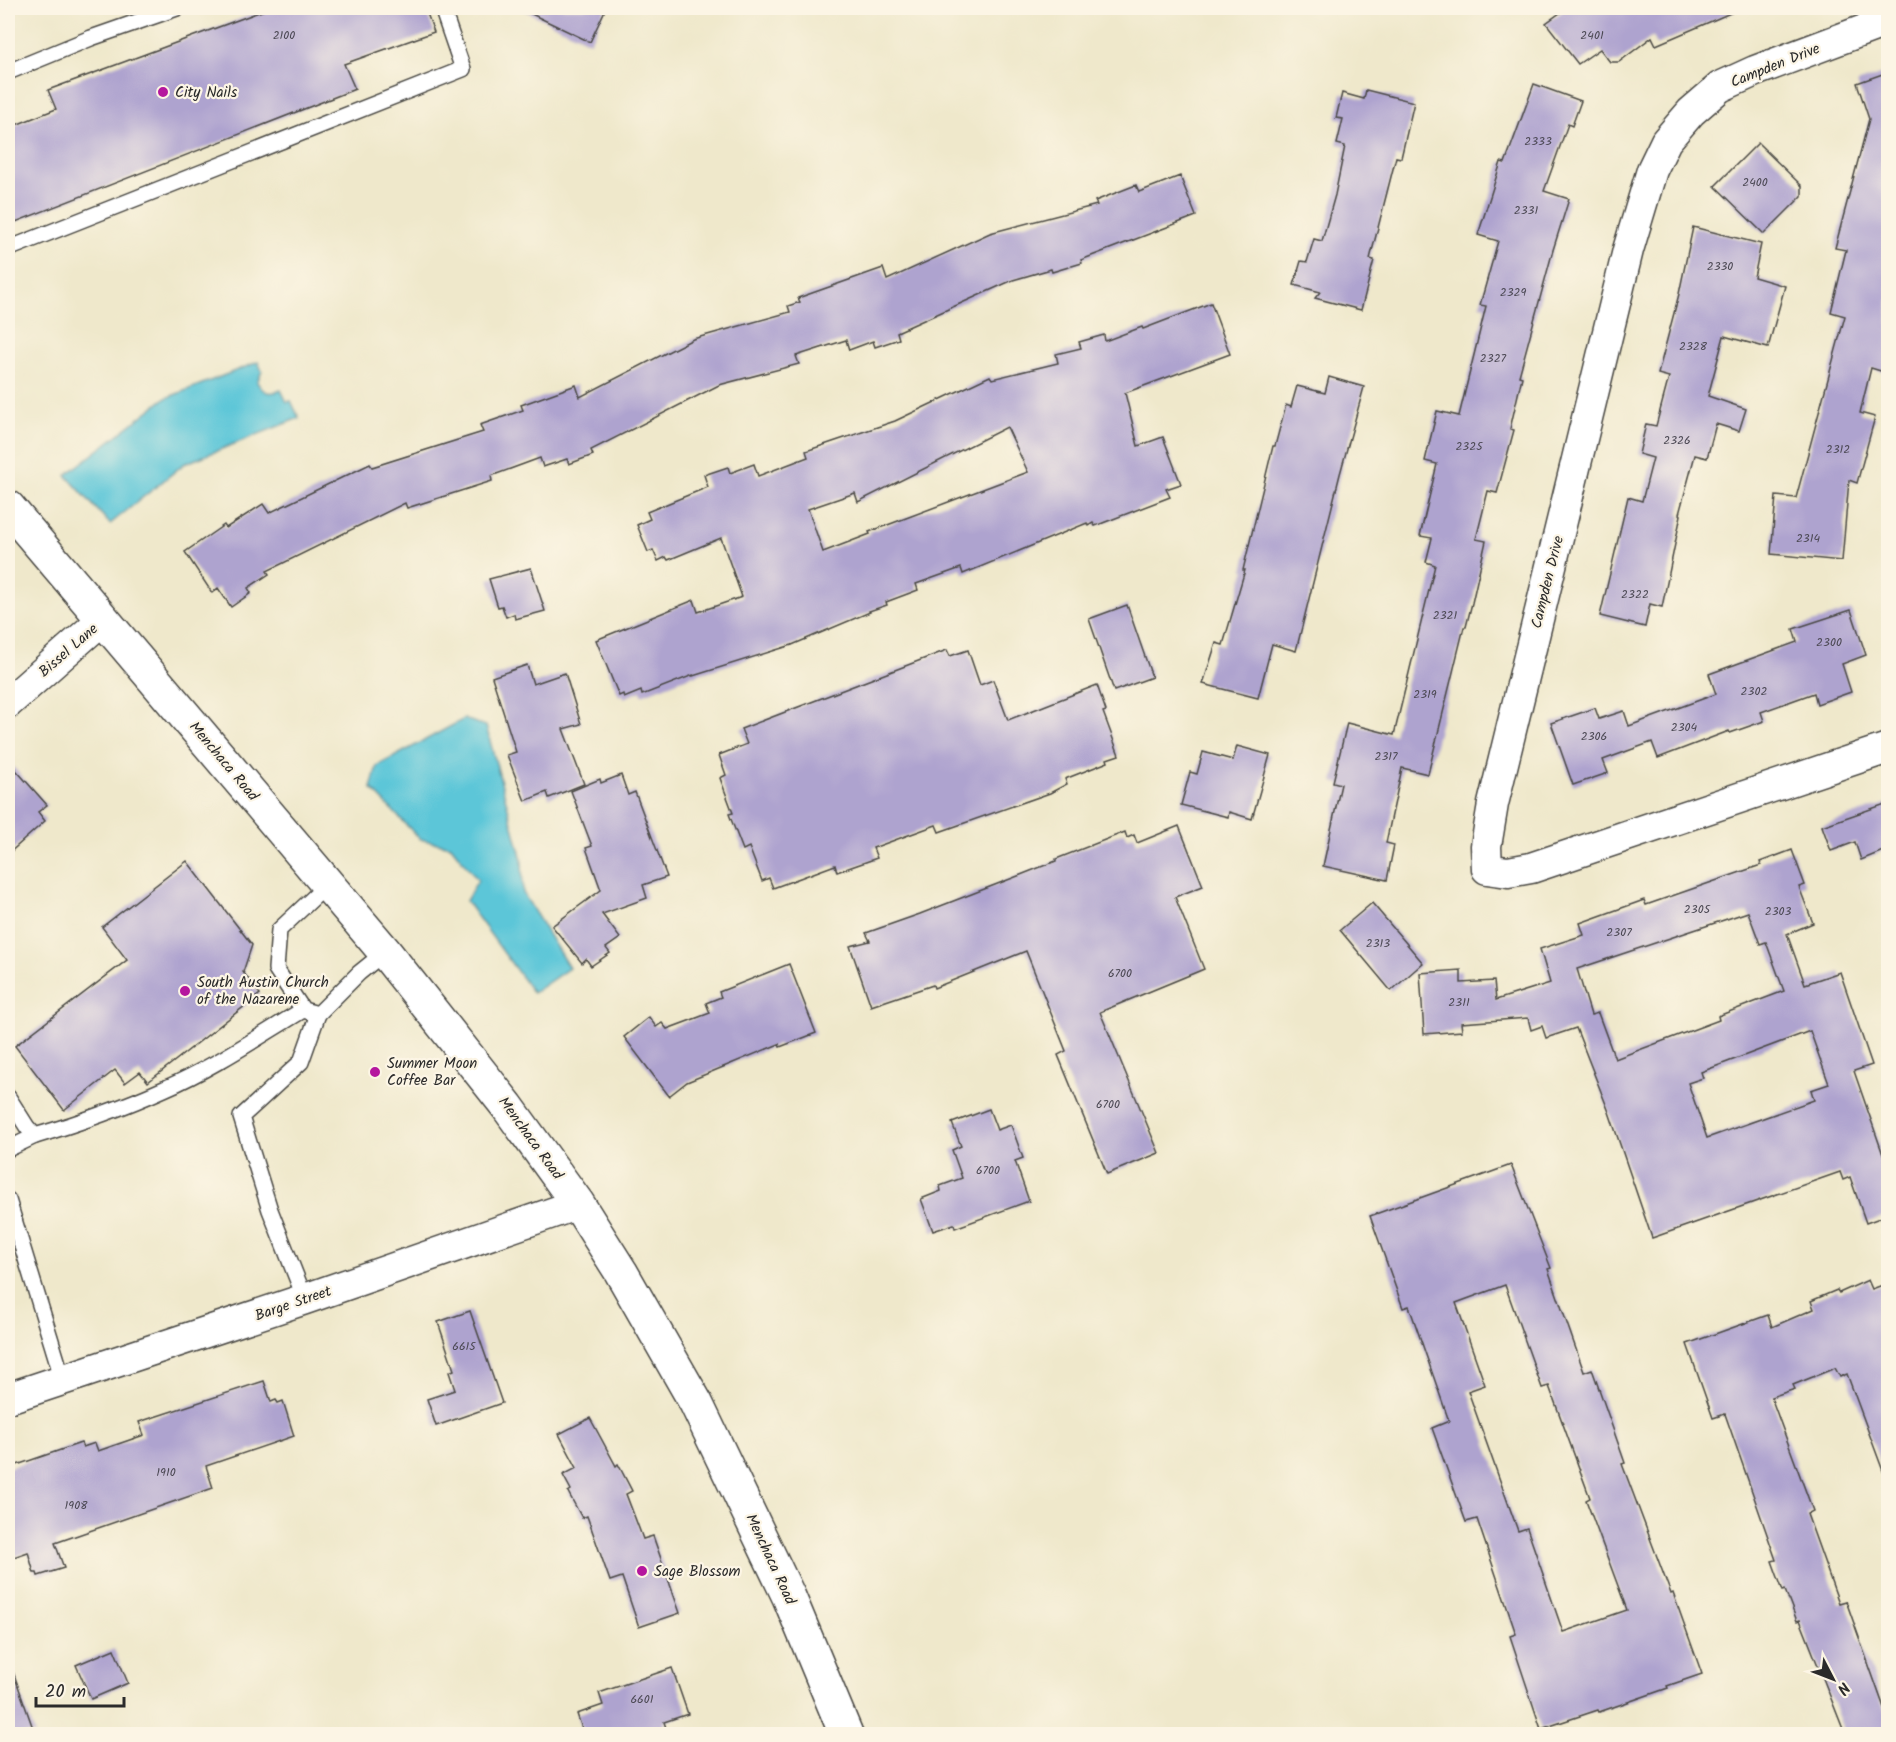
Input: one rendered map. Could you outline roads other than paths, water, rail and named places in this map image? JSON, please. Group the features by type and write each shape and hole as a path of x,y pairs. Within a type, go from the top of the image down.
{"main road":[{"name":"Menchaca Road","path":"8,507 385,952 495,1090 578,1203 621,1272 702,1413 789,1597 846,1734"}],"street":[{"name":"Campden Drive","path":"1888,21 1755,71 1720,87 1691,112 1666,141 1652,170 1628,250 1493,804 1486,846 1487,869 1508,872 1531,868 1888,748"},
{"name":"Bissel Lane","path":"8,703 102,620"},
{"name":"Barge Street","path":"8,1398 305,1299 578,1203"}],"lane":[{"path":"8,72 91,38 177,8"},
{"path":"8,249 463,69 442,8"},
{"path":"311,1012 276,969 279,930 328,884"},
{"path":"8,1149 35,1136 89,1120 166,1089 311,1012 385,952"},
{"path":"305,1299 270,1210 241,1117 301,1062 311,1012"},
{"path":"8,1097 35,1136"},
{"path":"8,1200 63,1380"}],"water":[{"path":"258,362 262,371 257,382 259,386 267,392 281,390 287,402 291,401 299,418 184,464 110,524 66,475 164,399"},
{"path":"464,719 486,726 522,860 523,893 569,968 533,993 466,901 478,880 451,846 420,839 371,788 377,766"}],"place":[{"name":"City Nails","path":"163,92"},
{"name":"South Austin Church of the Nazarene","path":"185,991"},
{"name":"Summer Moon Coffee Bar","path":"375,1072"},
{"name":"Sage Blossom","path":"642,1571"}]}
